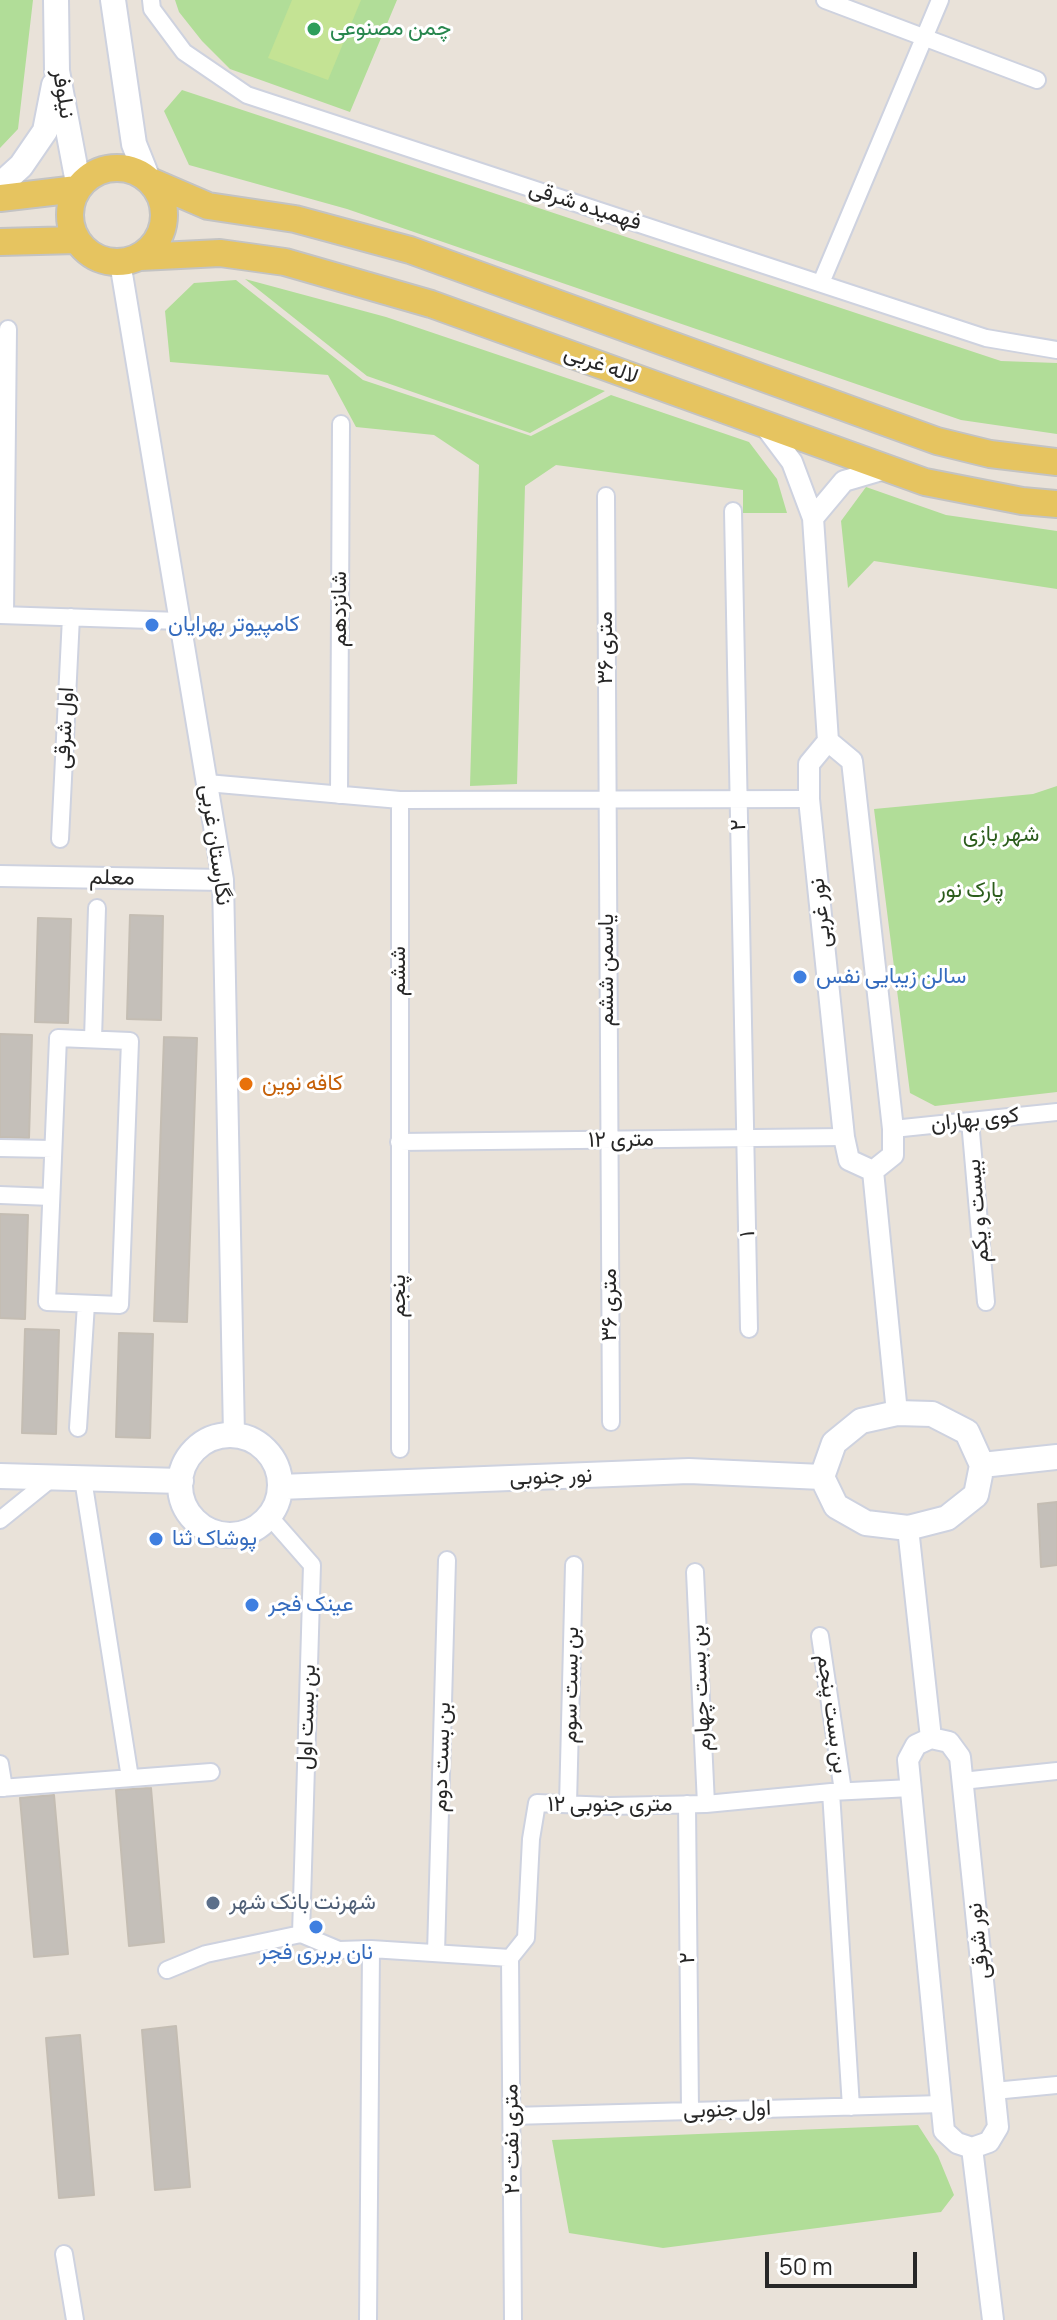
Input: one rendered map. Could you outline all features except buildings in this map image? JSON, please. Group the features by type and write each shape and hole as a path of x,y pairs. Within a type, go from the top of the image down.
{"main road":[{"name":"نیلوفر","path":"56,0 57,71 78,188"},
{"path":"113,0 134,144 149,180 158,191 164,220 160,235 151,247 130,259 95,257 77,240 70,215 78,188 103,169 127,169 149,180"},
{"path":"0,185 21,166 45,131 57,71"},
{"name":"لاله غربی","path":"149,180 208,206 295,219 410,250 937,441 990,454 1057,462"},
{"path":"0,198 78,188"},
{"path":"0,242 77,240"},
{"name":"لاله غربی","path":"130,259 220,253 285,262 431,304 925,482 1022,501 1057,504"},
{"path":"897,1413 932,1414 967,1432 982,1465 976,1495 947,1518 908,1528 866,1523 836,1506 822,1477 834,1443 861,1421 897,1413"},
{"path":"234,1435 249,1438 272,1457 280,1487 277,1502 269,1516 244,1533 228,1535 213,1532 199,1524 188,1512 182,1497 181,1481 184,1466 204,1442 218,1436 234,1435"},
{"path":"982,1465 1057,1457"},
{"name":"نور جنوبی","path":"280,1487 689,1471 822,1477"},
{"path":"0,1476 181,1481"}],"street":[{"name":"فهمیده شرقی","path":"151,0 152,9 184,52 247,95 986,338 1057,350"},
{"path":"825,0 1037,80"},
{"path":"821,283 940,0"},
{"name":"نگارستان غربی","path":"130,259 180,621 223,880 234,1435"},
{"path":"8,329 3,615 180,621"},
{"path":"762,422 792,462 813,518 828,741 852,761 856,783 893,1129 893,1155 873,1171 897,1413"},
{"name":"شانزدهم","path":"339,795 341,424"},
{"path":"813,518 844,481 885,469"},
{"name":"۳۶ متری","path":"606,496 606,800"},
{"name":"۲","path":"733,511 746,1138"},
{"name":"اول شرقی","path":"60,839 71,617"},
{"name":"نور غربی","path":"828,741 809,764 809,799 844,1137 849,1160 873,1171"},
{"path":"207,783 400,800 809,799"},
{"name":"ششم","path":"399,1142 400,800"},
{"name":"یاسمن ششم","path":"606,800 609,1140"},
{"name":"معلم","path":"0,876 223,880"},
{"path":"93,1039 97,908"},
{"path":"58,1038 93,1039 130,1041 120,1305 47,1302 58,1038"},
{"name":"کوی بهاران","path":"893,1129 1057,1112"},
{"name":"بیست و یکم","path":"970,1121 986,1302"},
{"name":"۱۲ متری","path":"399,1142 844,1137"},
{"name":"۱","path":"746,1138 749,1329"},
{"name":"۳۶ متری","path":"609,1140 611,1422"},
{"name":"پنجم","path":"399,1142 400,1449"},
{"path":"0,1148 53,1149"},
{"path":"0,1195 51,1197"},
{"path":"78,1428 86,1304"},
{"path":"0,1520 52,1478"},
{"path":"83,1479 130,1778"},
{"name":"بن بست اول","path":"269,1516 312,1565 301,1934"},
{"path":"908,1528 931,1738 916,1745 908,1760 944,2131 957,2143 972,2148 993,2320"},
{"name":"بن بست دوم","path":"436,1953 447,1560"},
{"name":"بن بست سوم","path":"568,1804 574,1565"},
{"name":"بن بست چهارم","path":"695,1572 706,1804"},
{"name":"بن بست پنجم","path":"820,1636 837,1792 851,2107"},
{"name":"نور شرقی","path":"931,1738 949,1742 960,1757 998,2127 989,2142 972,2148"},
{"path":"0,1764 2,1788 211,1772"},
{"path":"962,1781 1057,1771"},
{"name":"۱۲ متری جنوبی","path":"510,1958 526,1938 531,1839 537,1803 706,1804 911,1788"},
{"name":"۲","path":"687,1804 690,2111"},
{"path":"167,1970 206,1954 301,1934 339,1950 371,1949 510,1958"},
{"path":"368,2320 371,1949"},
{"name":"۲۰ متری نفت","path":"510,1958 513,2320"},
{"path":"994,2091 1057,2085"},
{"name":"اول جنوبی","path":"512,2116 942,2104"},
{"path":"64,2254 75,2320"}],"green space":[{"path":"0,0 33,0 18,129 0,148"},
{"path":"175,0 397,0 350,112 230,69 202,41 179,12"},
{"name":"چمن مصنوعی","path":"292,0 361,0 328,80 268,58"},
{"path":"182,90 1001,361 1057,363 1057,434 961,420 347,209 189,165 164,111"},
{"path":"245,279 386,317 605,391 530,433 367,376"},
{"path":"236,280 363,380 531,436 611,395 749,442 777,479 787,513 743,513 743,490 556,465 525,486 517,784 470,786 479,465 434,435 356,427 328,375 170,362 165,311 194,283"},
{"path":"866,487 946,515 1057,531 1057,589 874,561 848,588 841,521"},
{"name":"پارک نور","path":"1057,786 1057,1092 935,1106 910,1093 874,809 1033,794"},
{"path":"918,2125 938,2156 954,2195 941,2212 663,2248 569,2233 552,2140"}],"place":[{"name":"چمن مصنوعی","path":"314,29"},
{"name":"کامپیوتر بهرایان","path":"152,625"},
{"name":"سالن زیبایی نفس","path":"800,977"},
{"name":"کافه نوین","path":"246,1084"},
{"name":"پوشاک ثنا","path":"156,1539"},
{"name":"عینک فجر","path":"252,1605"},
{"name":"شهرنت بانک شهر","path":"213,1903"},
{"name":"نان بربری فجر","path":"316,1927"}],"park label":[{"name":"شهر بازی","path":"1001,835"}]}
